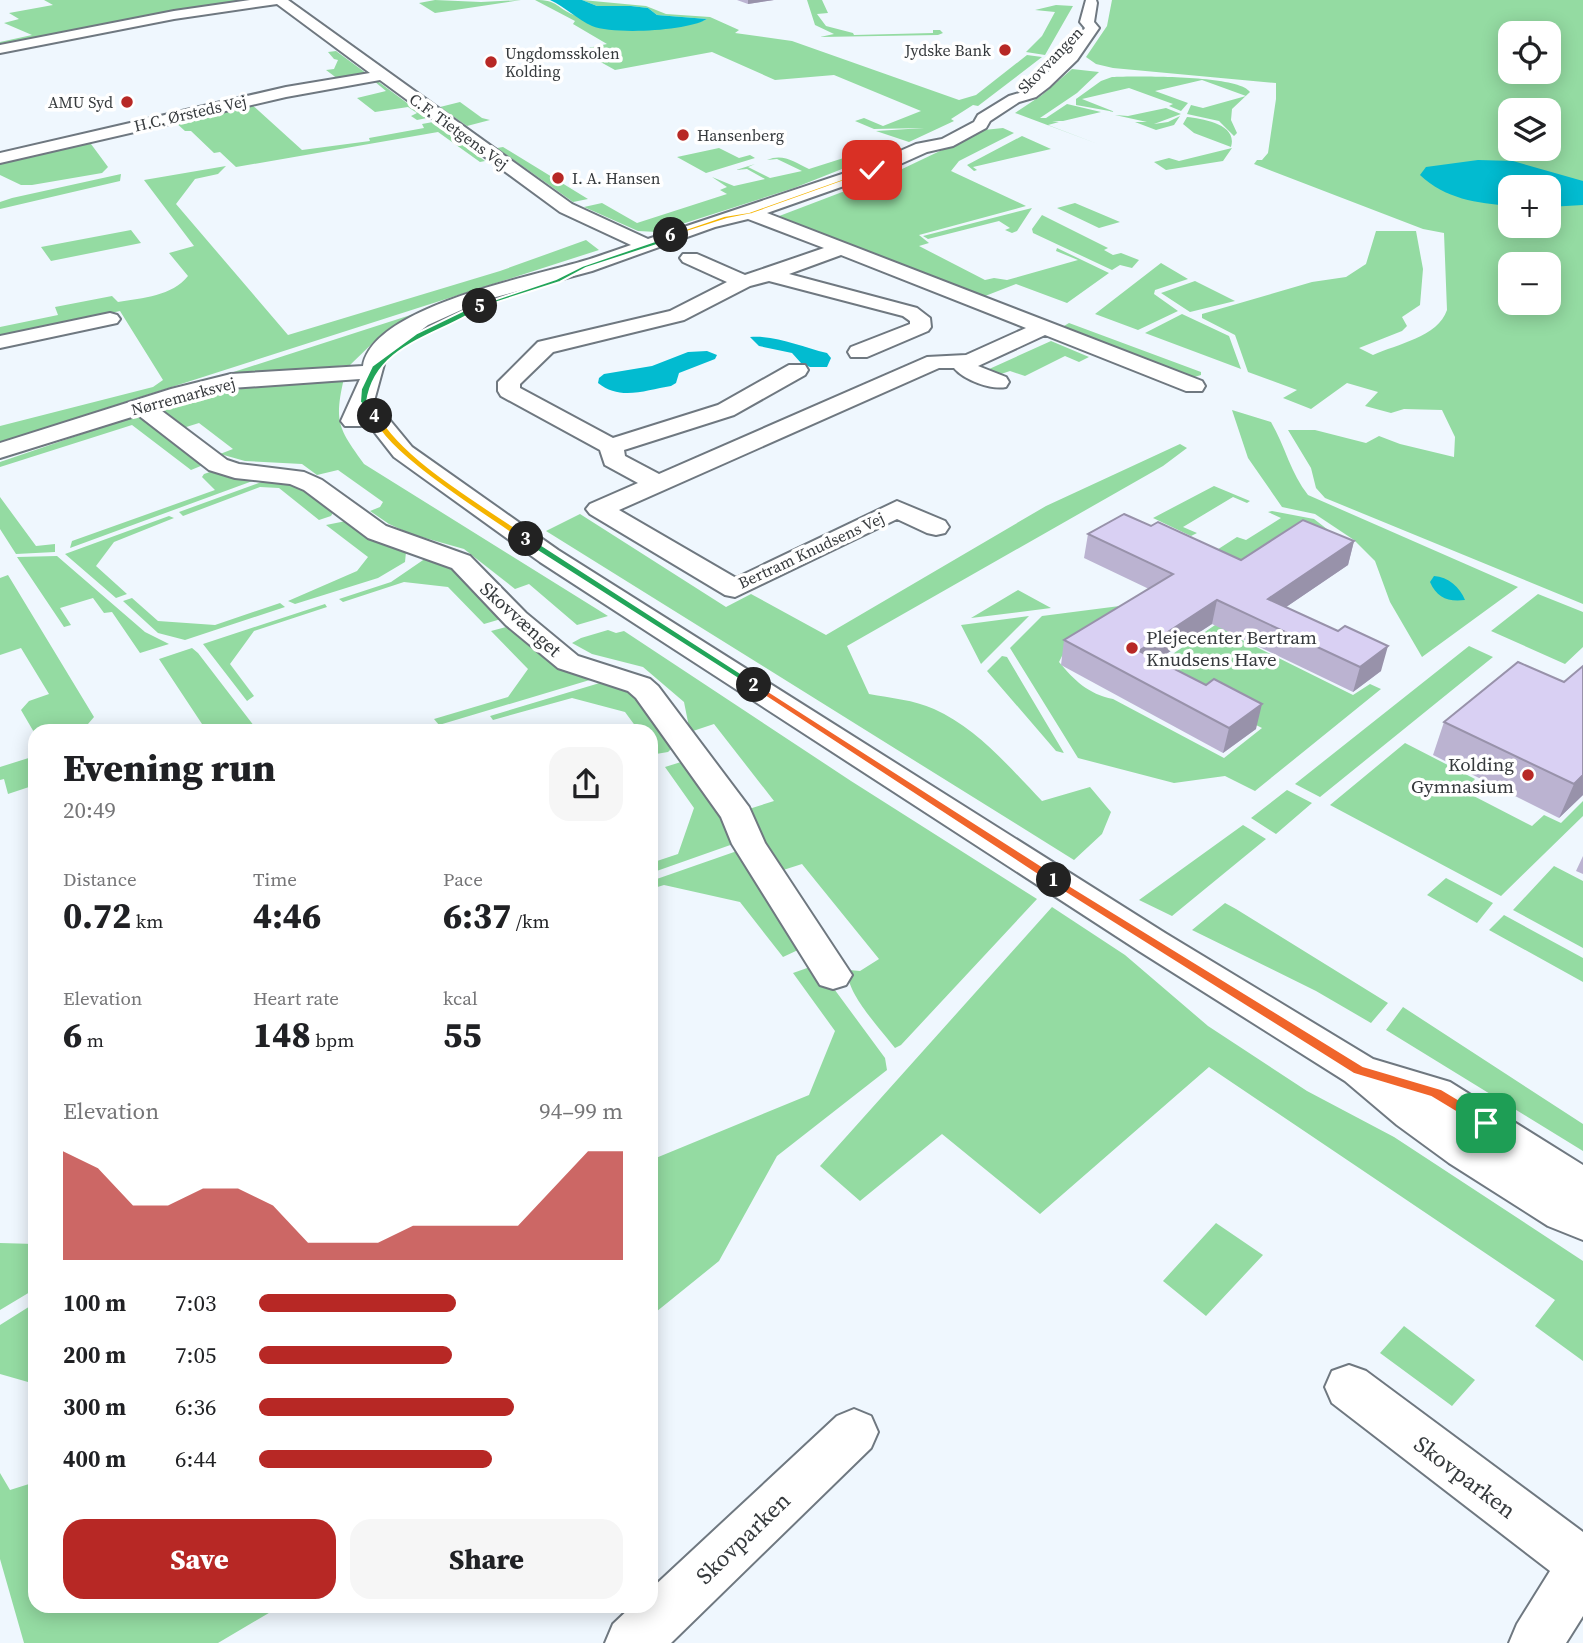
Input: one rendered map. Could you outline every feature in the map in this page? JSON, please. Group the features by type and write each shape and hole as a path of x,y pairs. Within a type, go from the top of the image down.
{"street":[{"path":"0,50 183,13 278,0"},
{"name":"C.F. Tietgens Vej","path":"278,0 566,208 652,244"},
{"name":"Skovvangen","path":"373,370 438,324 488,303 652,244 679,240 737,222 748,214 872,170 922,148 947,143 980,125 984,118 1014,99 1031,93 1072,57 1092,29 1087,22 1091,1"},
{"name":"H.C. Ørsteds Vej","path":"0,158 286,92 382,75"},
{"path":"748,214 1194,386"},
{"path":"797,370 726,410 611,446 509,391 509,382 546,347 677,316 743,282 840,249"},
{"path":"690,258 743,282"},
{"path":"769,275 910,312 920,318 921,327 859,352"},
{"path":"0,342 110,319"},
{"name":"Bertram Knudsens Vej","path":"936,527 897,509 735,589 599,509 935,362 961,362 1044,328"},
{"path":"961,362 967,369 998,382"},
{"path":"373,370 363,402 353,420 371,449 410,482 550,556"},
{"name":"Nørremarksvej","path":"0,451 141,406 231,381 373,370"},
{"path":"363,402 403,452 550,556 1071,890 1359,1070 1411,1114 1464,1151 1563,1213 1583,1222"},
{"name":"Skovvænget","path":"141,406 218,465 235,471 295,477 313,485 377,533 461,562 516,619 568,662 639,685 647,692 737,816 749,844 833,975"},
{"path":"611,446 614,460 658,483"},
{"path":"1359,1070 1436,1093 1531,1151 1583,1187"},
{"name":"Skovparken","path":"1349,1387 1583,1566 1536,1643"},
{"name":"Skovparken","path":"632,1643 854,1432"}],"green space":[{"path":"44,0 249,0 0,47 0,42 32,35 4,23 19,19 9,13 53,5"},
{"path":"435,0 521,0 435,13 419,3"},
{"path":"535,0 553,3 574,15 586,18 641,26 680,26 707,19 657,15 648,8 597,6 582,0 646,6 666,14 710,17 739,30 735,33 792,41 959,100 976,95 1027,55 1042,57 978,106 973,105 951,119 954,121 909,142 876,131 924,128 874,129 855,121 864,118 883,126 921,111 834,75 775,80 712,52 615,70 579,50 607,44 573,24 575,21"},
{"path":"807,0 822,0 828,13 817,14 826,26 854,35 933,33 933,30 943,33 820,37 834,34 815,25"},
{"path":"1112,0 1583,0 1583,604 1325,498 1316,488 1311,468 1288,430 1315,430 1366,443 1379,436 1454,457 1455,437 1442,410 1404,409 1391,413 1365,406 1378,392 1347,383 1311,409 1283,398 1297,390 1248,372 1235,335 1202,318 1202,314 1312,282 1346,277 1366,264 1376,231 1416,231 1423,269 1420,305 1402,317 1407,326 1402,331 1359,348 1373,355 1426,333 1442,319 1447,310 1444,233 1423,229 1254,164 1268,153 1276,83 1113,68 1096,64 1086,57 1107,26"},
{"path":"1056,5 1073,6 1045,55 1026,52 1042,36 1055,12 1035,10"},
{"path":"336,51 366,73 338,79 326,70 334,69 338,60 328,52"},
{"path":"1072,69 1099,72 1077,93 1040,118 1046,118 1067,104 1101,112 1052,121 1059,122 1048,125 1098,144 1015,113 1042,95"},
{"path":"1112,77 1163,77 1208,80 1227,82 1242,86 1250,92 1246,96 1202,80 1155,91 1188,103 1181,111 1169,106 1173,104 1129,88 1082,99 1115,112 1076,105 1076,99 1101,81"},
{"path":"374,81 427,118 417,120 411,116 417,113 408,107 375,112 357,98 386,91"},
{"path":"1246,96 1232,109 1231,120 1237,133 1234,136 1219,121 1187,114 1191,105 1203,108"},
{"path":"460,102 482,118 490,120 467,126 440,107"},
{"path":"250,103 302,150 370,141 369,138 424,128 422,124 433,122 485,161 480,162 438,132 236,167 220,152 214,153 191,131 185,131 174,121"},
{"path":"1166,108 1181,114 1154,124 1168,122 1180,116 1174,125 1156,130 1135,122 1147,122 1115,115 1128,116"},
{"path":"1187,117 1210,121 1224,128 1232,139 1231,147 1194,133 1183,124"},
{"path":"1003,128 1014,133 959,161 951,171 1026,206 919,235 929,243 919,246 985,280 1007,280 1078,260 1056,251 1057,248 1109,273 1067,303 1016,284 980,298 774,218 900,170 984,130"},
{"path":"1022,136 1051,149 973,167 977,170 974,171 967,165"},
{"path":"84,142 91,144 108,167 102,173 32,185 21,185 0,175 0,162"},
{"path":"891,143 900,146 794,188 657,232 638,231 584,207 602,203 637,223 727,194 720,190 727,187 712,177 734,186 765,179 747,169 736,170 755,164 748,167 770,178 802,171 777,159 767,160 773,158 788,159 809,169"},
{"path":"503,147 588,199 573,202 497,148"},
{"path":"719,148 739,158 750,155 755,158 706,173 677,157"},
{"path":"1232,148 1223,161 1166,170 1154,162 1169,158 1179,161"},
{"path":"226,166 218,174 195,179 176,204 288,335 500,271 586,240 599,250 0,442 0,426 153,387 163,380 120,311 0,337 0,327 58,315 55,307 112,296 118,302 147,297 174,288 188,276 169,253 194,246 144,180"},
{"path":"121,174 120,181 0,209 0,202 12,198"},
{"path":"1075,203 1120,222 1099,228 1057,208"},
{"path":"1032,208 1017,231 1012,233 1005,230 1010,228 999,221 928,239 923,236"},
{"path":"1042,215 1108,248 1104,250 1113,255 1121,253 1139,260 1132,268 1120,265 1112,270 1033,233 1032,229"},
{"path":"131,230 141,243 51,261 41,247"},
{"path":"1161,263 1188,279 1155,290 1154,294 1178,311 1138,330 1095,314"},
{"path":"1195,281 1235,301 1190,312 1161,293"},
{"path":"423,311 382,334 350,365 279,371 187,387"},
{"path":"1182,314 1229,336 1241,369 1145,333"},
{"path":"1069,323 1201,372 1201,375 1188,379 1059,329"},
{"path":"1051,341 1089,357 1079,362 1065,356 1025,376 1010,371 998,375 987,370"},
{"path":"344,378 339,405 340,424 364,464 608,616 577,625 529,584 515,589 464,549 411,534 389,524 370,511 380,507 383,502 338,470 317,475 302,464 245,461 220,454 233,449 199,423 183,428 161,411 162,407 229,391"},
{"path":"1232,410 1271,422 1297,478 1308,495 1518,587 1422,657 1390,602 1375,561 1354,540 1315,514 1282,507 1248,458"},
{"path":"135,416 146,417 208,463 191,470 132,425 0,467 0,462"},
{"path":"1180,444 1187,448 1163,466 847,646 869,694 918,703 950,717 979,738 1042,801 1090,787 1111,812 1102,834 1074,860 546,531 580,514 726,607 751,594 826,635 1046,506"},
{"path":"213,471 258,479 70,548 72,541 215,490 202,477"},
{"path":"275,477 290,480 334,511 331,516 319,520 279,488 260,487 183,516 179,512"},
{"path":"1214,486 1250,501 1247,503 1233,497 1183,527 1197,533 1191,536 1153,518"},
{"path":"0,497 36,546 55,544 55,552 16,554 0,529"},
{"path":"1268,512 1314,519 1345,543 1231,574 1209,555 1237,537 1246,540 1281,518"},
{"path":"169,516 174,518 114,542 96,566 127,594 116,598 65,554"},
{"path":"346,521 380,542 406,552 405,562 378,578 295,604 288,601 357,571 368,557 326,525"},
{"path":"57,556 145,632 169,644 140,653 112,612 104,613 93,598 60,608 71,625 64,627 17,557"},
{"path":"429,556 450,563 501,619 484,624 448,587 404,582 343,602 339,599 391,582"},
{"path":"8,575 94,717 88,724 29,724 21,710 29,701 49,694 21,648 0,655 0,578"},
{"path":"1018,590 1051,608 971,618"},
{"path":"1538,594 1583,612 1583,647 1565,664 1491,631"},
{"path":"132,598 158,621 215,625 280,603 285,607 185,640 158,633 123,601"},
{"path":"1143,603 1062,656 1059,662 1089,690 1113,699 1224,758 1262,728 1208,701 1142,675 1218,623 1241,635 1238,638 1353,695 1370,684 1381,689 1255,791 1225,776 1174,783 1078,758 1010,648 1042,616"},
{"path":"325,604 327,607 254,631 230,664 254,696 247,701 203,644"},
{"path":"1029,616 981,664 961,625"},
{"path":"510,626 603,676 438,724 434,719 508,697 528,669 491,631"},
{"path":"608,630 616,633 624,631 851,781 1037,899 901,1045 895,1048 873,1021 857,999 848,978 849,970 860,971 879,959 802,864 777,872 749,809 774,801 714,724 690,732 684,702 643,667 592,654 572,643"},
{"path":"1469,646 1493,657 1320,797 1295,784"},
{"path":"192,648 253,724 202,724 159,659"},
{"path":"1002,656 1007,657 1064,753 1056,751 987,671"},
{"path":"613,679 634,694 657,724 634,724 625,712 572,698 493,720 490,716"},
{"path":"658,725 674,746 668,752 658,754"},
{"path":"1405,743 1475,779 1464,791 1532,826 1544,815 1561,823 1583,801 1583,816 1501,896 1330,805"},
{"path":"28,758 28,787 8,794 4,779 0,780 0,767"},
{"path":"681,762 688,765 727,812 736,843 658,871 658,861 678,854 694,808 665,767"},
{"path":"1287,790 1312,803 1276,834 1251,818"},
{"path":"1243,825 1266,839 1172,916 1139,900"},
{"path":"737,851 799,944 798,950 783,957 740,902 664,885 658,887 658,879"},
{"path":"1554,866 1583,881 1583,948 1513,910"},
{"path":"1446,878 1493,903 1477,923 1427,895"},
{"path":"1225,903 1388,1003 1371,1023 1316,991 1192,930"},
{"path":"1052,907 1125,955 1208,1026 1307,1091 1394,1137 1583,1261 1583,1361 1535,1326 1555,1300 1209,1067 1040,1214 942,1134 860,1201 820,1166"},
{"path":"1504,915 1583,958 1583,982 1489,930"},
{"path":"818,967 885,1058 887,1070 777,1156 719,1261 658,1310 658,1157 809,1095 835,1031 793,973"},
{"path":"1403,1007 1583,1124 1583,1151 1386,1030"},
{"path":"1216,1223 1263,1255 1206,1316 1163,1281"},
{"path":"0,1243 28,1244 28,1293 0,1310"},
{"path":"28,1307 28,1382 0,1374 0,1325"},
{"path":"1404,1326 1475,1380 1452,1406 1380,1353"},
{"path":"0,1473 10,1490 28,1484 28,1613 269,1613 218,1643 24,1643 0,1559"}],"water":[{"path":"550,0 582,0 597,6 648,8 657,15 707,19 668,29 602,29 592,26"},
{"path":"1478,160 1513,161 1583,181 1583,205 1561,206 1561,175 1498,175 1498,204 1474,201 1440,190 1420,175 1426,167"},
{"path":"750,337 789,342 827,353 831,358 827,367 810,367 801,363 792,353 759,346"},
{"path":"707,351 717,355 715,359 679,373 676,383 671,386 624,393 615,392 598,383 604,374 652,366 688,352"},
{"path":"1434,576 1453,583 1465,600 1448,599 1440,595 1430,582"}],"building":[{"path":"1124,514 1151,526 1158,522 1241,560 1303,520 1354,541 1268,599 1338,631 1345,626 1388,646 1360,667 1217,600 1139,651 1206,685 1214,679 1262,704 1229,728 1064,640 1173,574 1088,534"},
{"path":"1518,662 1564,682 1583,666 1583,775 1574,784 1444,722"}],"place":[{"name":"Jydske Bank","path":"1005,50"},
{"name":"Ungdomsskolen Kolding","path":"491,62"},
{"name":"AMU Syd","path":"127,102"},
{"name":"Hansenberg","path":"683,135"},
{"name":"I. A. Hansen","path":"558,178"},
{"name":"Plejecenter Bertram Knudsens Have","path":"1132,648"},
{"name":"Kolding Gymnasium","path":"1528,775"}],"route":[{"path":"872,170 746,215 726,217 668,236 584,267 558,280 462,313 419,335 375,367 365,389 363,402 403,452 434,476 550,556 771,695 1059,883 1359,1070 1436,1093 1486,1123"}]}
